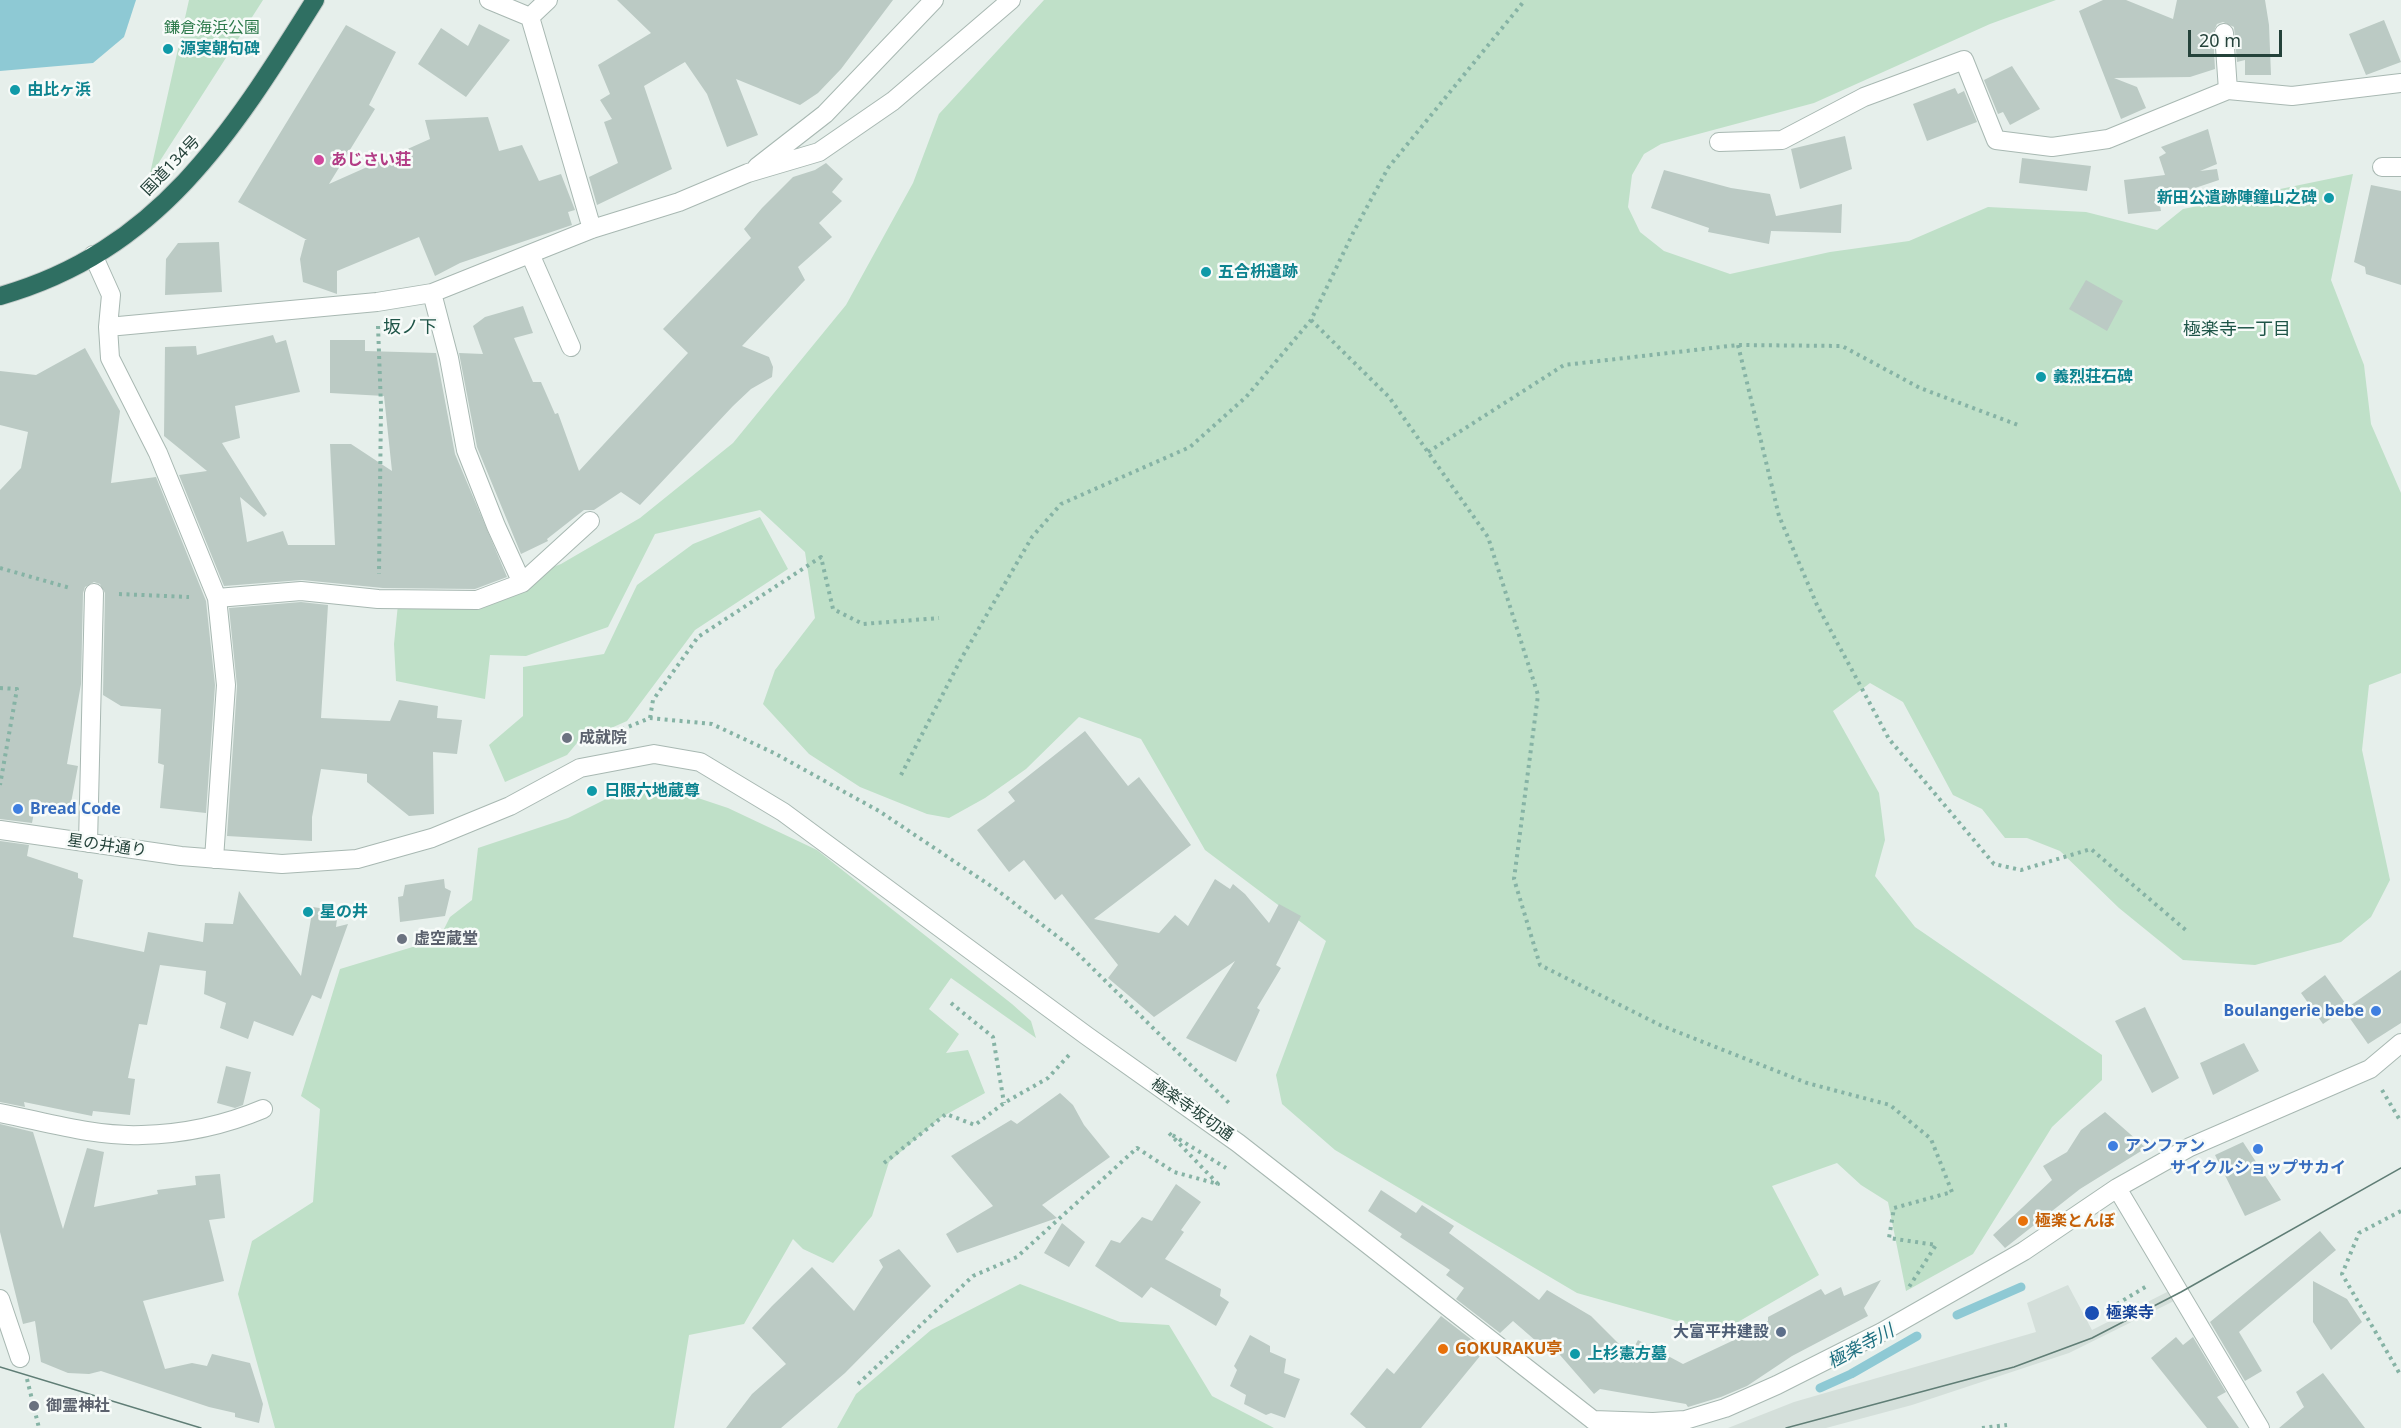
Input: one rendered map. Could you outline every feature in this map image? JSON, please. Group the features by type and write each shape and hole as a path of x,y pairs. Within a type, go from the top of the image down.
{"highway":[{"name":"国道134号","path":"0,296 57,277 137,228 184,186 237,123 315,0"}],"street":[{"path":"489,0 530,17"},
{"path":"530,17 548,0"},
{"path":"748,173 825,114 934,0"},
{"path":"108,327 377,302 432,294 592,229 680,202 748,173 819,152 893,101 1011,0"},
{"path":"530,17 592,229"},
{"path":"2224,33 2228,90"},
{"path":"1719,142 1782,140 1864,97 1964,60 1996,140 2052,147 2108,139 2228,90 2292,96 2401,84"},
{"path":"2382,167 2401,167"},
{"path":"530,254 571,347"},
{"path":"93,255 111,295 108,327 110,358 158,453 217,598 226,685 214,859"},
{"path":"432,294 449,358 466,450 522,583"},
{"path":"217,598 301,591 378,598 477,600 522,583 590,521"},
{"path":"88,843 94,593"},
{"name":"極楽寺坂切通","path":"580,768 654,754 700,762 783,812 1087,1036 1238,1143 1594,1424"},
{"name":"星の井通り","path":"0,830 214,859 282,864 357,859 432,838 510,806 580,768"},
{"path":"1594,1424 1685,1420 1725,1408 1777,1385 1882,1332 2024,1251 2117,1188 2190,1147 2370,1069 2401,1043"},
{"path":"0,1113 107,1133 142,1135 226,1124 263,1109"},
{"path":"2117,1188 2170,1273 2190,1314 2260,1428"},
{"path":"0,1299 23,1367"}],"path":[{"path":"901,775 961,659 1032,537 1061,504 1190,447 1246,397 1311,320 1353,233 1389,168 1525,0"},
{"path":"377,302 381,407 378,598"},
{"path":"1311,320 1389,397 1488,537 1538,695 1514,879 1540,965 1671,1029 1807,1083 1890,1105 1931,1138 1952,1192 1894,1208 1889,1238 1936,1245 1906,1293"},
{"path":"1428,452 1564,365 1738,345 1842,346 1920,388 2018,425"},
{"path":"1738,345 1779,516 1817,605 1889,739 1994,864 2020,870 2091,849 2188,932"},
{"path":"650,718 653,700 698,637 821,557 833,609 863,624 939,618"},
{"path":"0,688 17,689 0,785"},
{"path":"580,768 592,742 650,718 712,724 774,753 879,810 997,890 1071,947 1230,1104"},
{"path":"951,1004 993,1037 1004,1103"},
{"path":"884,1163 946,1114 975,1125 1004,1103 1048,1078 1087,1036"},
{"path":"2370,1069 2401,1122"},
{"path":"858,1384 973,1276 1017,1257 1137,1148 1174,1172 1218,1184 1169,1134 1230,1171"},
{"path":"2401,1211 2359,1233 2342,1274 2401,1376"},
{"path":"2117,1304 2170,1273"},
{"path":"23,1367 39,1428"},
{"path":"1982,1428 2007,1425"}],"shaded area":[{"path":"2068,1285 2092,1330 2175,1288 2180,1298 2069,1353 1912,1405 1826,1428 1728,1428 1794,1402 2036,1332 2027,1303"}],"green space":[{"name":"鎌倉海浜公園","path":"189,0 263,0 149,178"},
{"path":"1044,0 2056,0 1990,24 1814,103 1661,144 1644,154 1632,175 1628,207 1640,232 1664,251 1730,274 1830,252 1909,241 1988,207 2086,212 2157,230 2183,209 2353,174 2331,280 2364,365 2371,424 2401,493 2401,673 2369,685 2362,750 2390,880 2371,917 2341,942 2255,965 2183,960 2119,908 2060,851 2027,838 2005,838 1982,809 1953,795 1903,702 1870,683 1833,711 1879,793 1885,840 1875,876 1915,927 2102,1055 2102,1080 2052,1127 1973,1254 1906,1291 1888,1202 1861,1185 1837,1163 1772,1186 1819,1275 1719,1333 1577,1293 1335,1150 1282,1104 1276,1075 1326,941 1205,850 1141,739 1079,717 1026,769 985,798 949,818 927,814 860,787 809,754 763,704 775,670 815,618 805,552 760,510 655,534 608,627 526,656 490,655 485,699 396,681 394,644 398,604 499,588 561,564 640,518 733,443 846,305 913,183 939,114"},
{"path":"760,517 788,569 695,630 627,721 577,743 567,755 505,782 489,745 523,716 523,667 604,654 637,585 693,544"},
{"path":"668,788 728,808 817,850 1012,1004 1031,1021 1036,1038 951,978 929,1009 959,1034 946,1053 968,1050 985,1093 940,1118 889,1162 872,1216 833,1263 803,1249 793,1239 744,1324 689,1335 674,1428 275,1428 238,1294 252,1241 313,1202 320,1109 301,1096 340,969 439,939 450,917 472,900 478,848 568,818 616,794"},
{"path":"1020,1284 1120,1322 1169,1325 1212,1396 1274,1428 837,1428 856,1394 931,1330"}],"water":[{"path":"0,0 136,0 124,37 93,63 0,71"}],"building":[{"path":"617,0 893,0 841,69 818,93 800,105 736,79 758,135 727,147 707,94 685,62 644,86 672,169 597,205 589,177 618,163 604,122 612,119 600,100 610,94 598,65 651,33"},
{"path":"2103,0 2126,0 2173,19 2177,0 2265,0 2269,25 2271,75 2245,75 2245,60 2237,62 2234,27 2223,22 2217,24 2213,33 2215,69 2190,77 2114,78 2137,87 2146,108 2121,119 2079,11"},
{"path":"2384,20 2401,62 2366,75 2349,34"},
{"path":"479,24 510,40 466,97 418,64 441,28 468,46"},
{"path":"346,25 396,52 369,105 375,109 329,184 430,139 425,120 488,117 499,151 522,145 539,181 561,174 575,210 568,212 572,225 460,263 435,276 419,237 337,271 337,294 303,282 300,259 305,240 307,240 238,202"},
{"path":"2012,66 2040,109 2010,125 2003,112 1998,114 1984,80"},
{"path":"1955,88 1958,94 1964,91 1977,122 1927,141 1913,104"},
{"path":"2208,129 2217,164 2200,171 2217,169 2219,180 2159,200 2161,211 2128,214 2124,180 2165,175 2159,157 2166,153 2161,147"},
{"path":"1845,136 1852,169 1800,189 1791,149"},
{"path":"2022,158 2091,166 2087,191 2019,183"},
{"path":"826,163 843,179 832,192 842,201 819,223 832,237 798,267 805,280 742,346 769,357 773,367 772,377 751,389 733,406 640,505 621,492 594,510 584,510 547,539 548,541 521,554 477,447 459,353 483,354 473,326 485,317 523,306 533,333 514,338 533,382 541,382 555,414 558,413 579,471 688,353 663,329 751,238 744,229 762,208 793,177 815,170"},
{"path":"1664,170 1731,188 1770,194 1776,216 1842,204 1841,233 1771,231 1769,244 1708,232 1709,228 1651,208"},
{"path":"2371,185 2401,191 2401,285 2366,274 2365,267 2354,262"},
{"path":"219,242 222,292 165,295 166,259 178,243"},
{"path":"2086,280 2123,301 2107,331 2069,309"},
{"path":"273,335 276,343 286,340 300,392 235,406 240,438 222,443 267,514 264,517 240,497 247,542 283,531 288,545 335,545 330,444 351,444 392,471 384,396 330,393 330,340 365,340 365,351 436,353 455,454 507,577 475,589 383,588 302,580 224,586 179,475 207,471 164,436 165,347 196,346 197,355"},
{"path":"85,348 120,411 111,483 156,477 206,601 215,685 206,813 160,808 164,765 158,763 161,709 121,706 103,695 105,593 100,584 94,582 85,587 83,593 81,684 67,764 78,766 70,808 36,802 32,823 0,819 0,490 21,468 28,432 0,425 0,371 36,375"},
{"path":"301,602 328,605 321,718 390,721 399,700 438,706 437,718 462,720 457,754 433,752 434,814 409,816 367,782 367,774 321,769 312,817 312,841 227,836 237,686 229,608"},
{"path":"1085,731 1128,786 1139,777 1191,845 1094,919 1159,933 1175,915 1188,926 1215,879 1230,889 1233,884 1245,894 1269,923 1279,904 1301,916 1276,965 1281,968 1257,1008 1260,1010 1236,1062 1186,1038 1235,961 1154,1017 1108,978 1118,965 1062,894 1055,900 1024,860 1009,872 977,830 1015,801 1008,792"},
{"path":"0,841 29,845 27,856 78,873 78,878 83,880 73,937 144,952 148,932 203,942 205,923 233,924 239,891 301,976 313,907 338,911 336,927 348,924 321,999 312,995 293,1036 254,1021 248,1039 220,1028 226,1003 204,994 206,971 160,965 147,1025 139,1024 128,1078 135,1079 130,1115 93,1111 92,1116 24,1102 25,1107 0,1102"},
{"path":"444,879 445,888 451,891 445,916 400,922 398,897 403,896 405,885"},
{"path":"2401,970 2401,1023 2368,1044 2344,1010"},
{"path":"2325,975 2348,1007 2323,1024 2301,993"},
{"path":"2145,1007 2179,1078 2152,1093 2115,1021"},
{"path":"2244,1043 2259,1071 2213,1095 2200,1063"},
{"path":"226,1066 251,1072 243,1105 235,1108 217,1103"},
{"path":"1060,1093 1073,1105 1084,1125 1110,1157 1042,1205 1057,1218 957,1253 946,1234 993,1206 951,1156 1011,1120 1017,1124"},
{"path":"2105,1112 2146,1148 2080,1189 2005,1248 1993,1235 2052,1180 2043,1166 2067,1152 2081,1130"},
{"path":"0,1124 33,1132 63,1229 87,1148 104,1152 94,1207 158,1194 157,1190 196,1185 195,1176 220,1174 225,1218 209,1220 224,1281 143,1301 165,1369 192,1363 207,1366 212,1354 250,1363 263,1404 259,1423 235,1417 235,1413 209,1407 101,1371 89,1374 68,1373 41,1362 35,1321 23,1324 0,1232"},
{"path":"2243,1142 2281,1200 2245,1216 2215,1155"},
{"path":"1176,1184 1201,1202 1181,1230 1184,1232 1165,1259 1221,1289 1220,1296 1229,1302 1216,1326 1151,1287 1142,1298 1095,1266 1111,1240 1120,1243 1142,1217 1152,1221"},
{"path":"1381,1190 1416,1213 1422,1205 1454,1226 1449,1233 1539,1300 1547,1290 1591,1316 1630,1355 1638,1340 1683,1364 1749,1333 1768,1321 1768,1317 1821,1289 1825,1295 1841,1287 1844,1296 1881,1280 1864,1308 1868,1316 1792,1356 1747,1386 1721,1397 1688,1407 1686,1404 1600,1389 1594,1394 1546,1339 1536,1341 1513,1321 1500,1333 1456,1299 1464,1288 1446,1275 1450,1270 1400,1237 1402,1234 1368,1211"},
{"path":"1062,1223 1085,1242 1069,1267 1044,1253"},
{"path":"2320,1231 2336,1250 2239,1332 2262,1371 2245,1381 2210,1322"},
{"path":"899,1249 931,1286 845,1373 781,1428 726,1428 752,1394 786,1364 752,1328 772,1306 812,1267 854,1311 883,1267 879,1260"},
{"path":"2313,1281 2347,1299 2362,1322 2331,1350 2313,1322"},
{"path":"1441,1316 1485,1350 1421,1428 1366,1428 1350,1414 1387,1368 1394,1374"},
{"path":"1250,1335 1270,1346 1270,1352 1286,1359 1284,1373 1300,1379 1285,1418 1271,1413 1266,1415 1244,1404 1246,1395 1230,1386 1237,1370 1234,1366"},
{"path":"2176,1337 2183,1345 2193,1337 2226,1392 2217,1397 2239,1428 2207,1428 2151,1358"},
{"path":"2323,1373 2365,1428 2279,1428 2304,1407 2296,1392"}],"waterway":[{"name":"極楽寺川","path":"1957,1315 2021,1287"},
{"name":"極楽寺川","path":"1820,1388 1851,1374 1917,1336"}],"tram line":[{"path":"1786,1428 2014,1367 2092,1338 2181,1292 2401,1168"},
{"path":"0,1367 201,1428"}],"place":[{"name":"源実朝句碑","path":"168,49"},
{"name":"由比ヶ浜","path":"15,90"},
{"name":"あじさい荘","path":"319,160"},
{"name":"新田公遺跡陣鐘山之碑","path":"2329,198"},
{"name":"五合枡遺跡","path":"1206,272"},
{"name":"義烈荘石碑","path":"2041,377"},
{"name":"成就院","path":"567,738"},
{"name":"日限六地蔵尊","path":"592,791"},
{"name":"Bread Code","path":"18,809"},
{"name":"星の井","path":"308,912"},
{"name":"虚空蔵堂","path":"402,939"},
{"name":"Boulangerie bebe","path":"2376,1011"},
{"name":"アンファン","path":"2113,1146"},
{"name":"サイクルショップサカイ","path":"2258,1149"},
{"name":"極楽とんぼ","path":"2023,1221"},
{"name":"極楽寺","path":"2092,1313"},
{"name":"大富平井建設","path":"1781,1332"},
{"name":"GOKURAKU亭","path":"1443,1349"},
{"name":"上杉憲方墓","path":"1575,1354"},
{"name":"御霊神社","path":"34,1406"}],"district":[{"name":"坂ノ下","path":"410,328"},
{"name":"極楽寺一丁目","path":"2237,330"}]}
